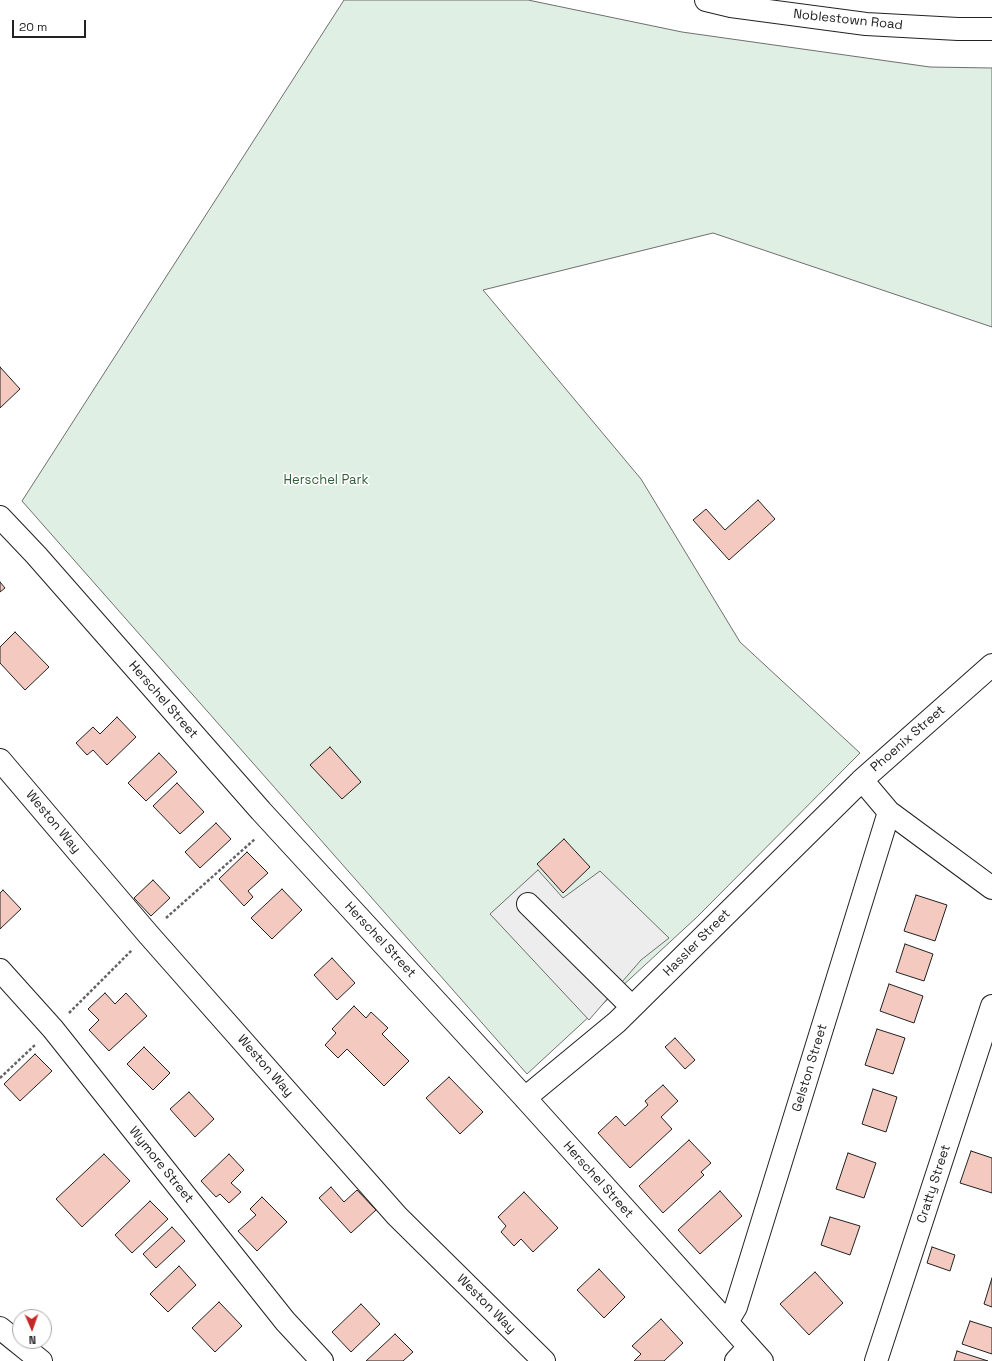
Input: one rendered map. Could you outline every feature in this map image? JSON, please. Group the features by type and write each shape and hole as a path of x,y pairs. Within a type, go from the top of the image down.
{"street":[{"name":"Noblestown Road","path":"706,0 731,6 775,6 866,24 958,29 992,29"},
{"name":"Herschel Street","path":"0,517 41,561 261,811 525,1098 727,1322 749,1356"},
{"name":"Phoenix Street","path":"992,665 862,780 889,812 992,888"},
{"name":"Weston Way","path":"0,760 148,934 397,1216 544,1361"},
{"name":"Hassler Street","path":"525,1098 625,1014 862,780"},
{"name":"Gelston Street","path":"727,1322 736,1307 889,812"},
{"path":"528,904 625,1014"},
{"name":"Wymore Street","path":"0,970 53,1029 285,1321 322,1361"},
{"name":"Cratty Street","path":"876,1361 992,1006"},
{"path":"0,1328 41,1361"}],"green space":[{"name":"Herschel Park","path":"344,0 528,0 682,32 930,67 992,68 992,327 713,233 483,290 641,479 740,642 860,753 697,917 527,1074 22,501"}],"shaded area":[{"path":"538,870 563,898 600,871 669,938 641,960 589,1020 490,914"}],"building":[{"path":"0,367 20,389 0,408"},
{"path":"758,500 775,519 729,560 693,520 706,509 725,530"},
{"path":"0,582 5,588 0,592"},
{"path":"15,632 49,667 25,690 0,663 0,647"},
{"path":"117,717 136,737 107,765 93,750 87,755 76,743 93,727 100,734"},
{"path":"330,747 361,782 342,799 310,765"},
{"path":"159,753 177,772 146,801 128,783"},
{"path":"177,783 204,812 180,834 153,806"},
{"path":"216,823 231,839 200,868 185,852"},
{"path":"564,839 590,867 563,893 537,864"},
{"path":"247,852 268,873 248,891 253,897 244,906 219,879"},
{"path":"153,880 170,898 151,916 134,898"},
{"path":"282,889 302,910 272,939 251,918"},
{"path":"3,890 21,909 0,929 0,893"},
{"path":"916,895 947,905 935,941 904,931"},
{"path":"905,944 933,954 924,981 896,972"},
{"path":"332,958 355,983 337,1000 314,975"},
{"path":"889,984 923,996 914,1023 880,1011"},
{"path":"105,993 115,1004 126,993 147,1016 109,1051 89,1030 99,1020 88,1009"},
{"path":"354,1006 366,1018 371,1012 388,1028 382,1034 409,1061 384,1086 347,1049 338,1058 325,1045 336,1033 332,1029"},
{"path":"877,1029 905,1038 893,1074 865,1065"},
{"path":"675,1038 695,1060 685,1069 665,1047"},
{"path":"144,1047 170,1073 153,1090 127,1064"},
{"path":"35,1054 52,1071 20,1101 4,1084"},
{"path":"449,1077 483,1112 460,1134 426,1098"},
{"path":"663,1085 678,1101 661,1117 672,1129 630,1168 598,1133 616,1116 625,1126 648,1105 645,1101"},
{"path":"873,1089 897,1097 886,1132 862,1124"},
{"path":"189,1092 214,1119 195,1137 170,1109"},
{"path":"689,1140 711,1163 701,1172 704,1175 663,1213 639,1186"},
{"path":"971,1151 992,1158 992,1193 960,1183"},
{"path":"848,1153 876,1163 864,1198 836,1189"},
{"path":"104,1154 130,1181 82,1227 56,1199"},
{"path":"229,1154 244,1170 231,1183 241,1192 229,1203 220,1194 216,1197 201,1181"},
{"path":"331,1187 344,1202 357,1190 376,1210 351,1233 319,1198"},
{"path":"720,1191 742,1216 700,1254 678,1230"},
{"path":"524,1192 558,1228 533,1252 521,1239 514,1246 501,1232 506,1226 498,1217"},
{"path":"262,1197 287,1222 257,1251 238,1231 256,1215 250,1209"},
{"path":"150,1201 168,1219 132,1253 115,1235"},
{"path":"830,1217 860,1226 850,1255 821,1245"},
{"path":"172,1227 185,1241 156,1268 143,1254"},
{"path":"932,1247 955,1255 950,1271 927,1263"},
{"path":"179,1266 196,1285 168,1312 150,1294"},
{"path":"599,1269 625,1297 604,1318 577,1290"},
{"path":"815,1272 843,1303 809,1335 780,1304"},
{"path":"992,1278 992,1307 984,1304"},
{"path":"219,1302 242,1326 215,1352 192,1328"},
{"path":"361,1304 380,1324 351,1352 332,1332"},
{"path":"661,1319 683,1343 664,1361 634,1361 641,1354 632,1346"},
{"path":"970,1321 992,1328 992,1354 962,1344"},
{"path":"395,1334 413,1352 403,1361 366,1361"},
{"path":"957,1351 988,1361 954,1361"}]}
